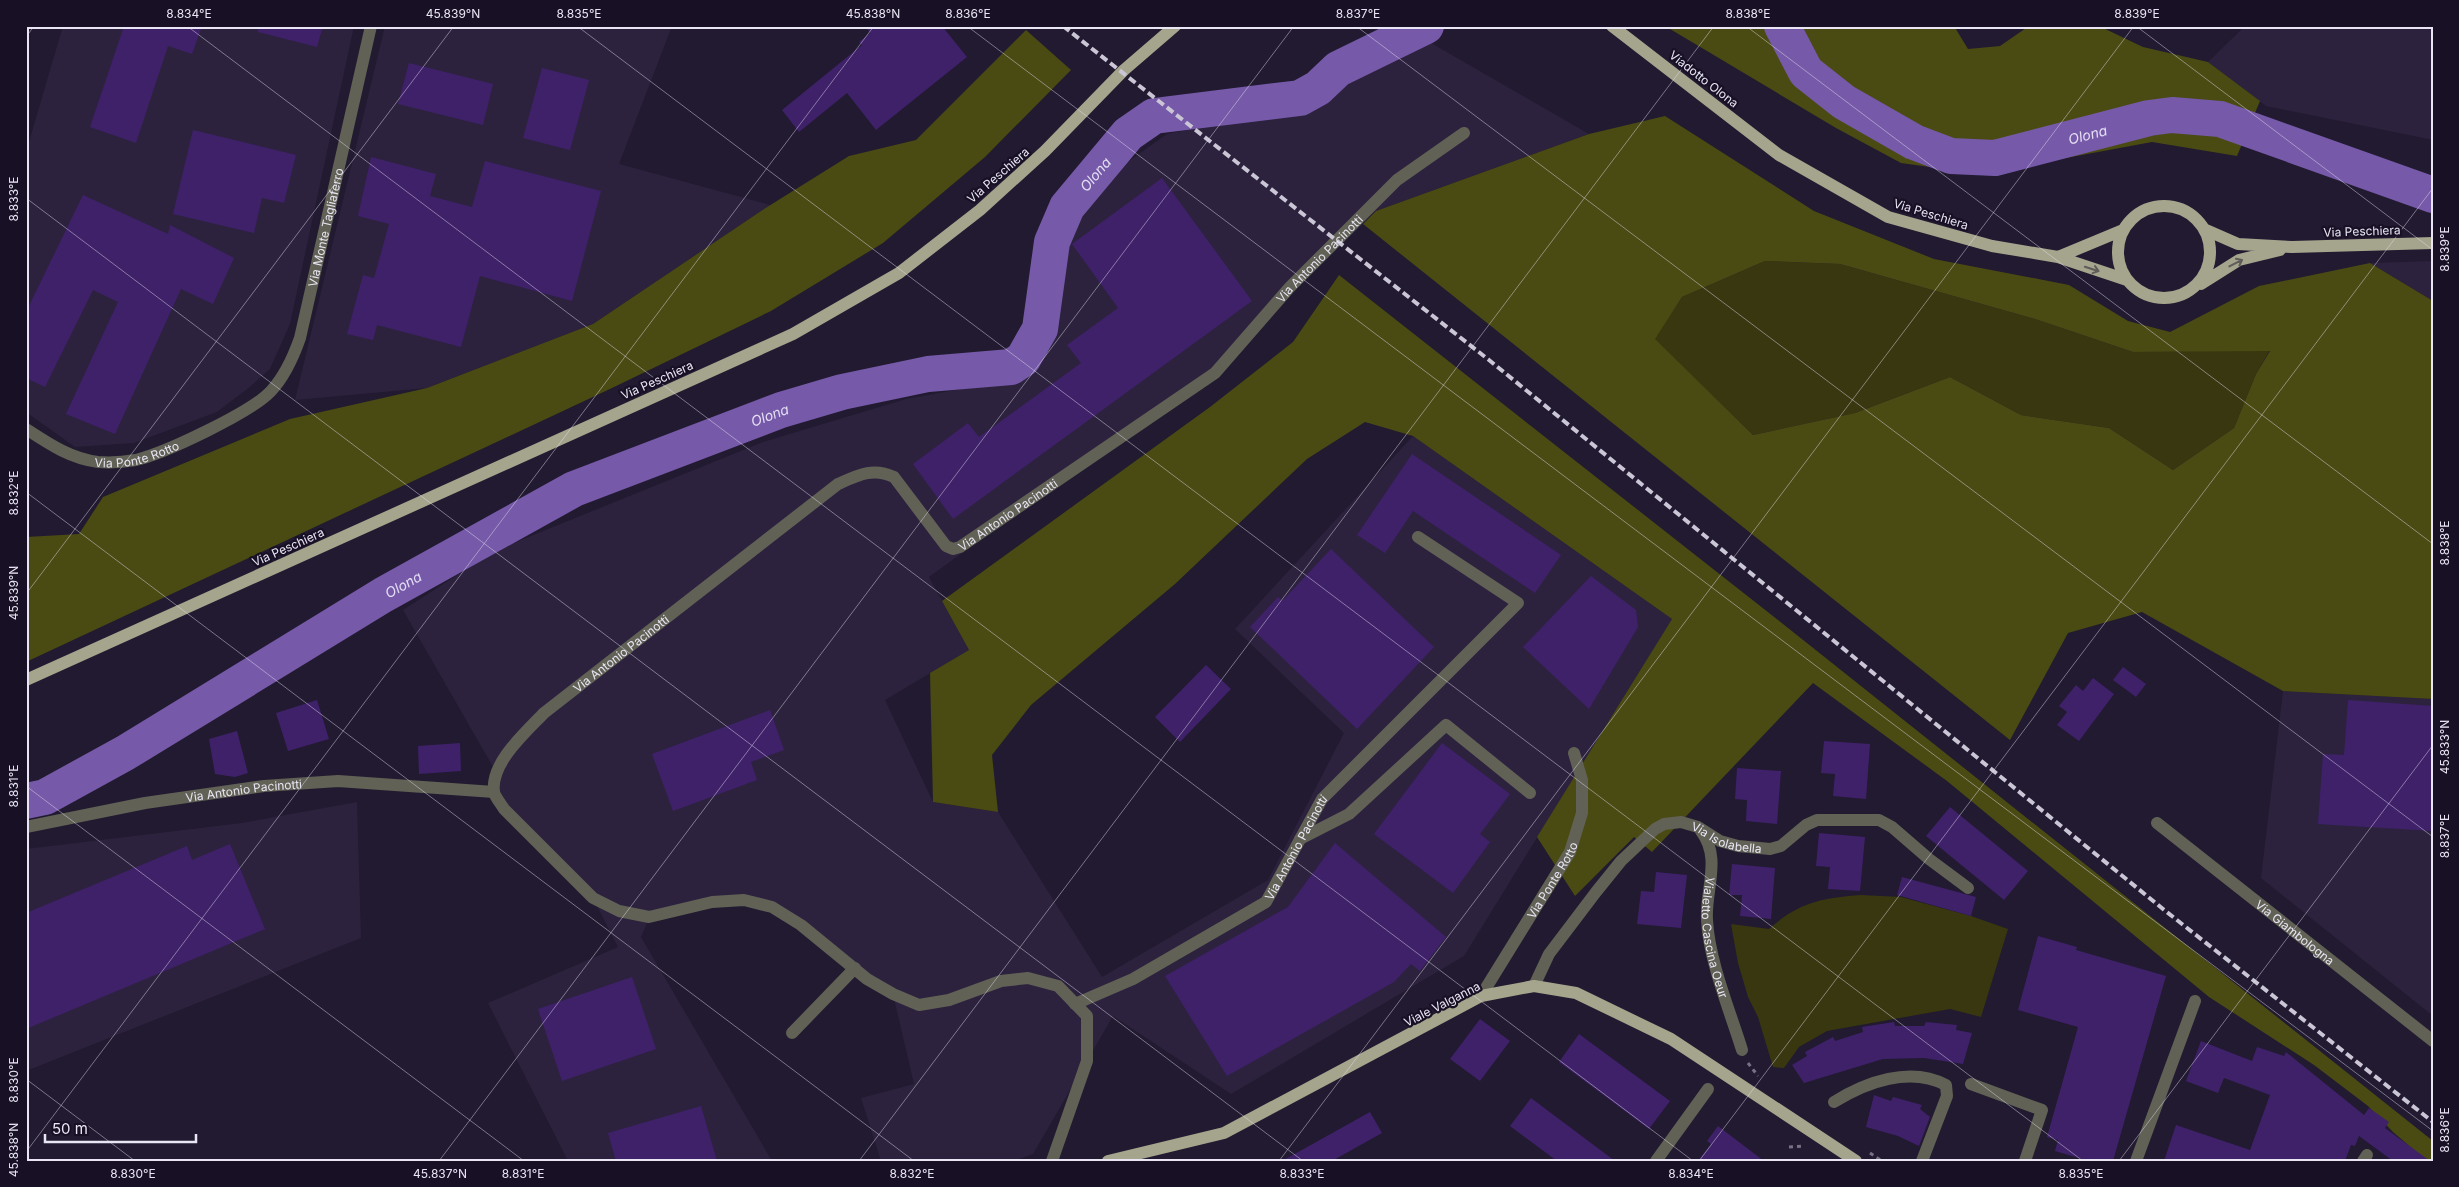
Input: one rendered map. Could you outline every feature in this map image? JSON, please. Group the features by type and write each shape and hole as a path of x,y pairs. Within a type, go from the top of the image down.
{"main road":[{"name":"Via Peschiera","path":"26,680 793,334 834,311 900,273 980,210 1046,151 1124,70 1175,26"},
{"name":"Viadotto Olona","path":"1612,26 1779,155"},
{"name":"Via Peschiera","path":"1779,155 1888,217 1992,246 2058,257 2126,280 2137,290 2151,297 2166,299 2181,296 2239,260 2292,248"},
{"name":"Via Peschiera","path":"2058,257 2123,230 2140,212 2152,206 2172,206 2183,209 2196,218 2206,230 2238,244 2292,248 2433,243"},
{"path":"2123,230 2119,242 2118,255 2126,280"},
{"path":"2194,288 2204,276 2210,261 2211,245 2206,230"},
{"name":"Viale Valganna","path":"1108,1161 1224,1133 1482,996 1534,986 1576,993 1671,1039 1856,1161"}],"street":[{"name":"Via Monte Tagliaferro","path":"247,411 270,392 280,380 298,346 371,26"},
{"name":"Via Antonio Pacinotti","path":"26,827 145,803 264,786 338,781 494,792 497,774 509,750 544,713 838,484 866,472 882,471 894,476 946,546 953,549 960,547 1215,373 1290,287 1396,180 1464,133"},
{"name":"Via Ponte Rotto","path":"26,429 72,456 98,462 125,462 153,454 247,411"},
{"name":"Via Antonio Pacinotti","path":"1076,1004 1133,979 1266,902 1322,799 1518,603 1418,537"},
{"path":"1300,838 1349,814 1446,725 1530,792"},
{"name":"Via Ponte Rotto","path":"1482,996 1570,852 1582,813 1582,780 1574,753"},
{"path":"494,792 504,809 593,898 619,911 649,917 712,902 744,900 772,907 801,925 868,979 893,994 919,1005 950,1000 1001,981 1028,978 1058,986 1087,1016 1087,1061 1052,1161"},
{"name":"Via Isolabella","path":"1534,986 1549,954 1621,861 1664,824 1681,822 1698,827 1720,841 1738,846 1770,849 1781,846 1806,825 1817,820 1879,820 1892,827 1929,860 1968,888"},
{"name":"Via Giambologna","path":"2157,823 2433,1041"},
{"name":"Vialetto Cascina Oeur","path":"1698,827 1708,840 1713,855 1706,917 1710,945 1742,1050"},
{"path":"792,1033 855,968"},
{"path":"2136,1161 2195,1001"},
{"path":"1834,1102 1853,1090 1884,1079 1921,1078 1937,1080 1946,1085 1947,1096 1922,1161"},
{"path":"1970,1084 2042,1110 2025,1161"},
{"path":"1656,1161 1708,1089"}],"shaded area":[{"path":"63,26 354,26 290,324 270,369 217,412 134,443 75,447 26,412 26,152"},
{"path":"385,26 672,26 619,164 770,205 593,324 427,388 295,400"},
{"path":"1665,26 1954,26 1968,49 2000,46 2029,26 2099,26 2143,47 2208,62 2260,101 2237,156 2152,142 1980,174 1901,163 1836,128"},
{"path":"2245,26 2433,26 2433,140 2266,106 2208,62"},
{"path":"1026,30 1071,70 985,157 883,243 771,311 612,388 26,662 26,537 79,534 103,497 290,419 427,388 593,324 764,209 849,156 916,140"},
{"path":"1426,40 1589,134 1376,211 1213,371 929,577 969,650 885,700 933,802 998,812 1102,977 1268,880 1344,733 1235,629 1413,436 1672,619 1464,956 1231,1094 1113,1016 1033,1154 1013,1161 881,1161 861,1098 914,1084 893,994 801,925 744,900 651,914 641,937 772,1161 568,1161 488,1003 618,947 593,898 504,809 497,774 403,610 496,550 763,442 906,399 1010,380 1050,336 1070,238 1101,181 1167,134 1303,106"},
{"path":"1665,116 1814,211 1934,259 2069,285 2128,321 2170,332 2259,286 2370,263 2433,301 2433,699 2283,691 2142,612 2068,633 2010,740 1363,224 1376,211 1589,134","holes":["1765,261 1840,264 2035,319 2133,352 2270,351 2256,374 2234,428 2173,470 2109,428 2021,415 1950,377 1855,413 1753,435 1655,339 1682,297"]},
{"path":"1765,261 1840,264 2035,319 2133,352 2270,350 2256,374 2234,428 2173,470 2109,428 2021,415 1950,377 1855,413 1753,435 1654,339 1682,297"},
{"path":"2433,261 2433,301 2370,263"},
{"path":"1339,275 1778,620 2433,1141 2433,1161 2427,1161 2393,1132 2368,1106 2314,1065 2209,997 1947,781 1813,683 1652,852 1634,837 1575,896 1537,837 1672,619 1413,436 1365,422 1307,459 1175,584 1031,705 992,755 998,812 933,802 930,673 969,650 942,601 1210,407 1293,342"},
{"path":"2283,691 2433,699 2433,1016 2261,878"},
{"path":"357,802 361,938 26,1071 26,849 242,823"},
{"path":"1861,895 1901,897 1971,916 2008,929 1981,1017 1950,1009 1827,1031 1799,1047 1784,1068 1773,1067 1758,1017 1748,997 1738,963 1731,924 1769,929 1801,907 1823,900"}],"building":[{"path":"124,26 202,26 192,54 168,46 136,143 90,127"},
{"path":"258,26 323,26 317,47 258,32"},
{"path":"865,26 942,26 967,57 876,130 847,93 799,132 782,110 862,45 859,42 870,33"},
{"path":"409,63 493,84 483,125 398,104"},
{"path":"542,68 589,80 570,150 523,138"},
{"path":"193,130 296,155 284,203 262,198 254,233 173,214"},
{"path":"371,157 436,174 430,196 472,207 485,161 601,191 572,301 480,276 461,347 377,325 373,340 347,334 363,275 374,278 389,224 358,216"},
{"path":"1162,178 1252,301 953,519 913,464 968,423 979,437 1081,363 1067,345 1118,308 1072,244"},
{"path":"83,195 168,234 170,225 234,258 213,304 181,289 115,434 66,414 118,302 93,290 45,387 26,378 26,312"},
{"path":"1412,454 1561,555 1535,593 1413,511 1385,553 1357,535"},
{"path":"1331,549 1434,647 1357,729 1250,627 1278,597 1282,601"},
{"path":"1591,576 1636,610 1638,627 1589,709 1523,647"},
{"path":"1206,665 1231,689 1180,742 1155,717"},
{"path":"2123,667 2146,684 2136,697 2113,680"},
{"path":"2093,678 2114,694 2079,741 2057,725 2067,712 2059,706 2076,685 2083,691"},
{"path":"317,700 329,739 288,751 276,713"},
{"path":"2348,700 2433,706 2433,831 2318,824 2323,754 2344,755"},
{"path":"770,710 784,750 751,762 757,780 673,811 652,754"},
{"path":"237,731 248,773 235,777 215,774 209,739"},
{"path":"1824,741 1870,744 1866,799 1833,796 1835,774 1821,773"},
{"path":"460,743 461,771 419,774 418,746"},
{"path":"1442,743 1510,794 1480,834 1490,842 1453,893 1374,834"},
{"path":"1737,768 1781,771 1777,824 1746,821 1747,800 1735,799"},
{"path":"1950,807 2028,871 2004,900 1926,836"},
{"path":"1819,833 1865,837 1860,891 1828,889 1830,867 1816,866"},
{"path":"1335,843 1446,937 1420,971 1411,964 1394,982 1227,1076 1165,976 1288,907"},
{"path":"230,844 265,929 26,1029 26,913 187,846 192,860"},
{"path":"1732,864 1775,868 1771,919 1740,916 1742,895 1729,895"},
{"path":"1656,872 1687,875 1681,928 1637,924 1641,891 1654,892"},
{"path":"1902,877 1976,897 1971,916 1897,895"},
{"path":"2038,936 2077,947 2076,950 2166,976 2113,1161 2089,1161 2055,1151 2058,1140 2047,1137 2078,1027 2018,1010"},
{"path":"632,977 656,1049 562,1081 538,1009"},
{"path":"1480,1019 1510,1041 1480,1081 1450,1059"},
{"path":"1894,1022 1895,1026 1924,1026 1926,1022 1957,1025 1956,1030 1972,1033 1963,1064 1924,1058 1883,1059 1804,1083 1792,1065 1807,1056 1805,1052 1833,1037 1835,1041 1863,1032 1862,1027"},
{"path":"1579,1034 1670,1101 1649,1129 1559,1062"},
{"path":"2201,1041 2252,1061 2257,1047 2284,1056 2286,1052 2364,1115 2369,1108 2389,1122 2385,1128 2430,1161 2393,1161 2359,1136 2355,1146 2351,1145 2345,1161 2164,1161 2176,1125 2250,1150 2270,1095 2224,1078 2218,1093 2186,1081"},
{"path":"1874,1095 1891,1101 1893,1097 1922,1105 1920,1109 1930,1117 1919,1146 1898,1136 1866,1127"},
{"path":"1531,1098 1615,1161 1557,1161 1510,1126"},
{"path":"701,1106 717,1161 616,1161 608,1133"},
{"path":"1370,1112 1382,1133 1332,1161 1282,1161"},
{"path":"1718,1126 1764,1161 1698,1161 1711,1144 1707,1141"}],"waterway":[{"name":"Olona","path":"26,801 45,797 125,753 383,595 574,489 781,410 842,392 928,374 1011,367 1023,359 1040,329 1052,242 1067,207 1128,134 1154,116 1300,98 1318,88 1338,69 1426,26"},
{"name":"Olona","path":"1782,26 1806,72 1844,102 1914,142 1951,156 1995,158 2149,118 2172,115 2220,119 2433,195"}],"railway":[{"path":"1063,26 1489,360 2163,909 2433,1122"}]}
